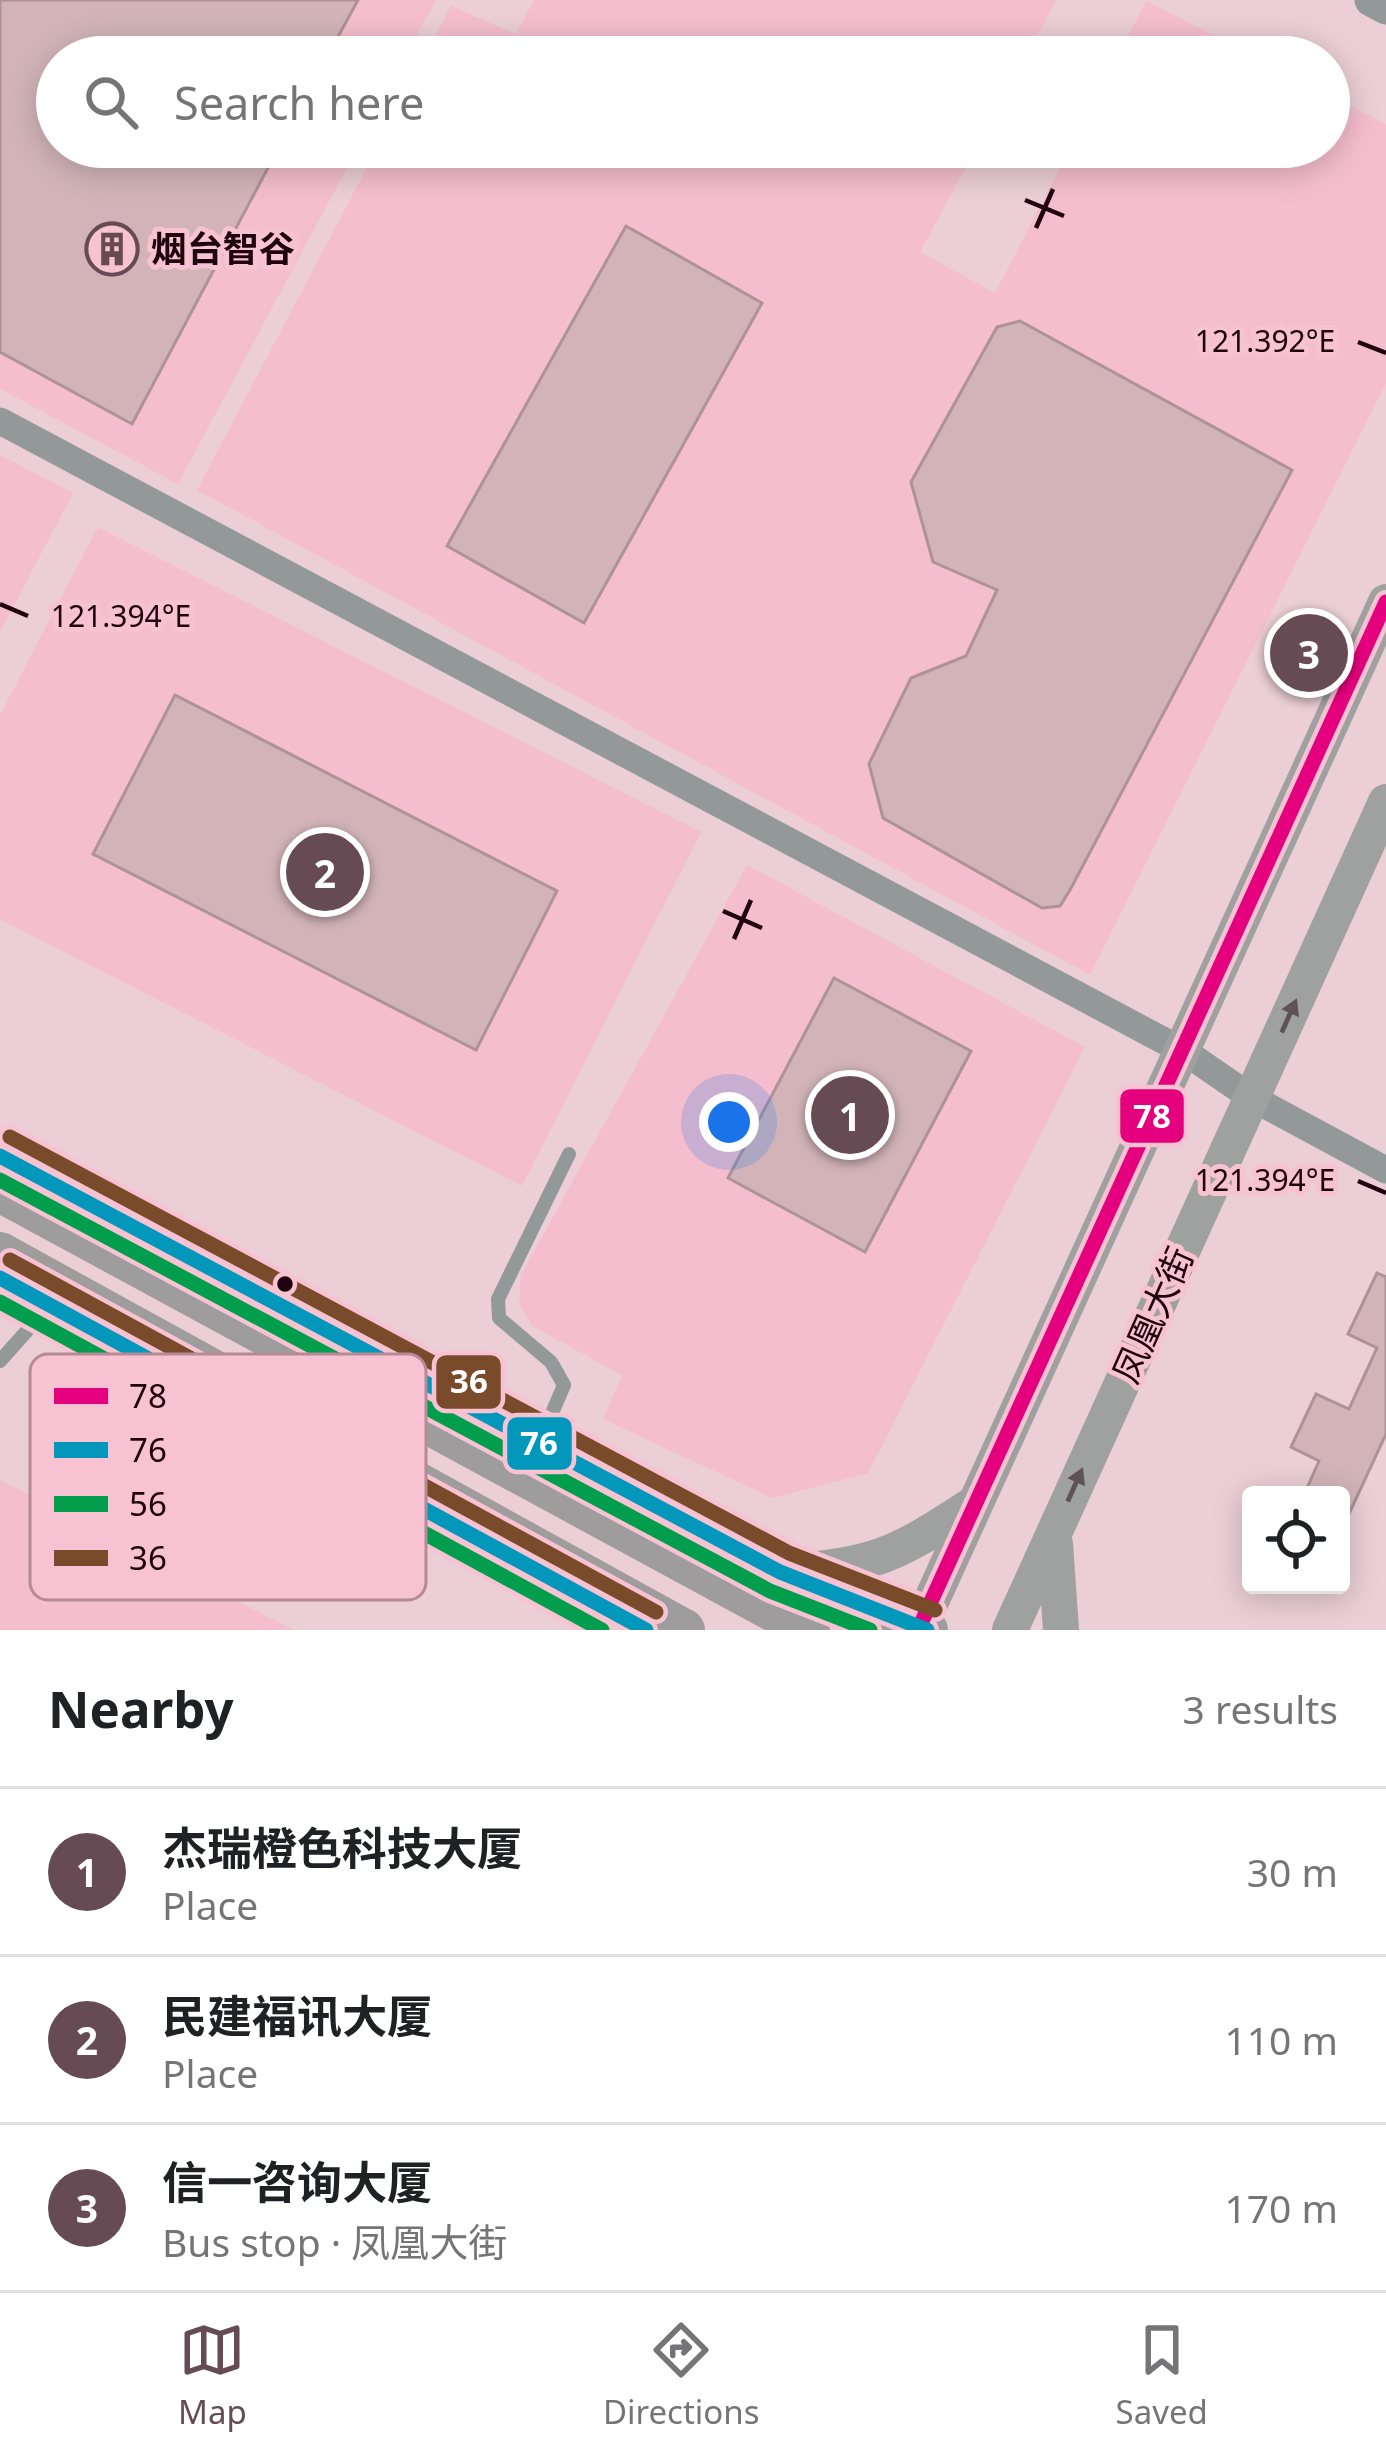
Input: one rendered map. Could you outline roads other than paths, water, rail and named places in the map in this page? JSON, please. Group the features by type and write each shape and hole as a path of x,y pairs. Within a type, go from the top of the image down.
{"highway":[{"path":"0,1156 370,1354"},
{"path":"0,1191 300,1354"},
{"path":"0,1252 185,1354"},
{"path":"0,1278 140,1354"},
{"path":"426,1384 780,1572 922,1629"},
{"path":"426,1422 809,1630"},
{"path":"426,1487 684,1630"},
{"path":"426,1510 646,1630"}],"main road":[{"path":"922,1629 972,1505 1185,1052 1386,602"},
{"name":"凤凰大街","path":"1010,1630 1386,802"},
{"path":"780,1572 859,1566 901,1551 972,1505"},
{"path":"1055,1530 1061,1630"}],"street":[{"path":"1371,0 1386,8"},
{"path":"0,421 1185,1052 1252,1098 1386,1170"}],"lane":[{"path":"538,1444 564,1384 551,1362 499,1318 498,1299 569,1154"},
{"path":"0,1361 50,1305"}],"place":[{"name":"烟台智谷","path":"112,249"},
{"name":"信一咨询大厦","path":"1309,653"},
{"name":"民建福讯大厦","path":"325,872"},
{"name":"杰瑞橙色科技大厦","path":"850,1115"}]}
